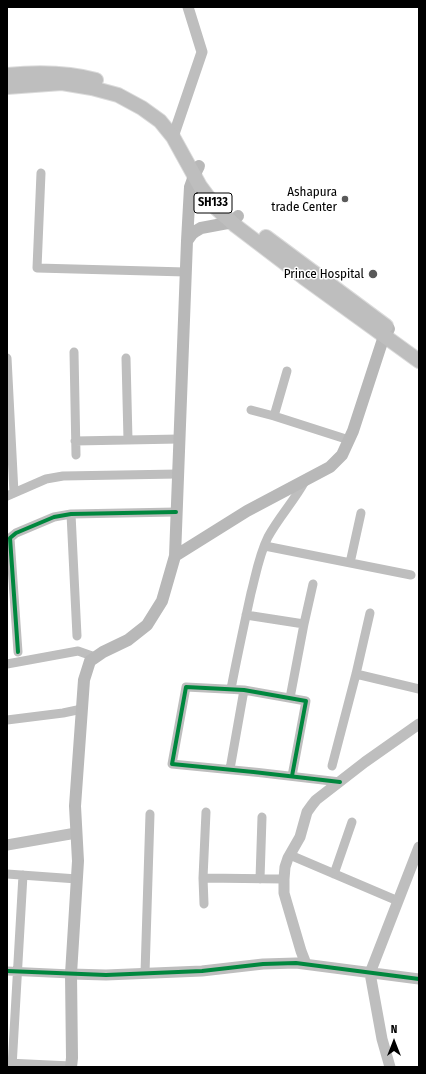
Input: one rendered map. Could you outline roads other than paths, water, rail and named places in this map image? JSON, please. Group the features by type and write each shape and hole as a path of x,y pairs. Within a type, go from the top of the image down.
{"main road":[{"path":"7,75 48,73 71,74 90,83"},
{"name":"SH133","path":"7,87 62,83 90,83 118,95 142,108 175,133 197,171 209,199 217,209 235,219 303,277 387,332 419,361"},
{"path":"71,1067 71,974 78,862 75,806 84,680 90,661 103,652 128,640 147,625 162,601 175,556 190,188 197,171"},
{"path":"187,241 192,234 201,228 235,219"},
{"path":"175,556 247,511 330,467 342,455 353,431 387,332 419,350"}],"street":[{"path":"175,133 202,52 188,7"},
{"path":"41,173 37,268 186,272"},
{"path":"74,352 76,454"},
{"path":"7,358 11,494 46,479 63,476 178,474"},
{"path":"126,358 128,440"},
{"path":"274,416 287,371"},
{"path":"251,410 348,440"},
{"path":"75,441 179,438"},
{"path":"231,689 246,615 259,562 277,522 298,494 305,481"},
{"path":"18,652 10,538 23,530 54,517 71,514 176,512"},
{"path":"350,563 361,512"},
{"path":"71,514 77,636"},
{"path":"265,546 411,575"},
{"path":"290,698 313,584"},
{"path":"332,766 370,613"},
{"path":"246,615 304,624"},
{"path":"7,664 78,651 95,657"},
{"path":"356,674 418,686"},
{"path":"292,776 306,701 244,690 186,687 172,764 230,769 340,782"},
{"path":"230,769 244,690"},
{"path":"7,720 63,713 82,709"},
{"path":"306,964 284,893 285,867 288,858 300,837 305,816 316,800 365,762 419,724"},
{"path":"204,904 203,878 206,812"},
{"path":"145,973 150,814"},
{"path":"260,879 262,817"},
{"path":"334,874 352,822"},
{"path":"7,844 76,833"},
{"path":"390,1067 382,1039 370,973 419,847"},
{"path":"290,855 398,901"},
{"path":"7,874 77,879"},
{"path":"23,876 11,1064 71,1067"},
{"path":"203,878 284,879"},
{"path":"7,971 106,975 202,971 263,964 296,963 419,979"}],"place":[{"name":"Ashapura trade Center","path":"345,199"},
{"name":"Prince Hospital","path":"373,274"}]}
